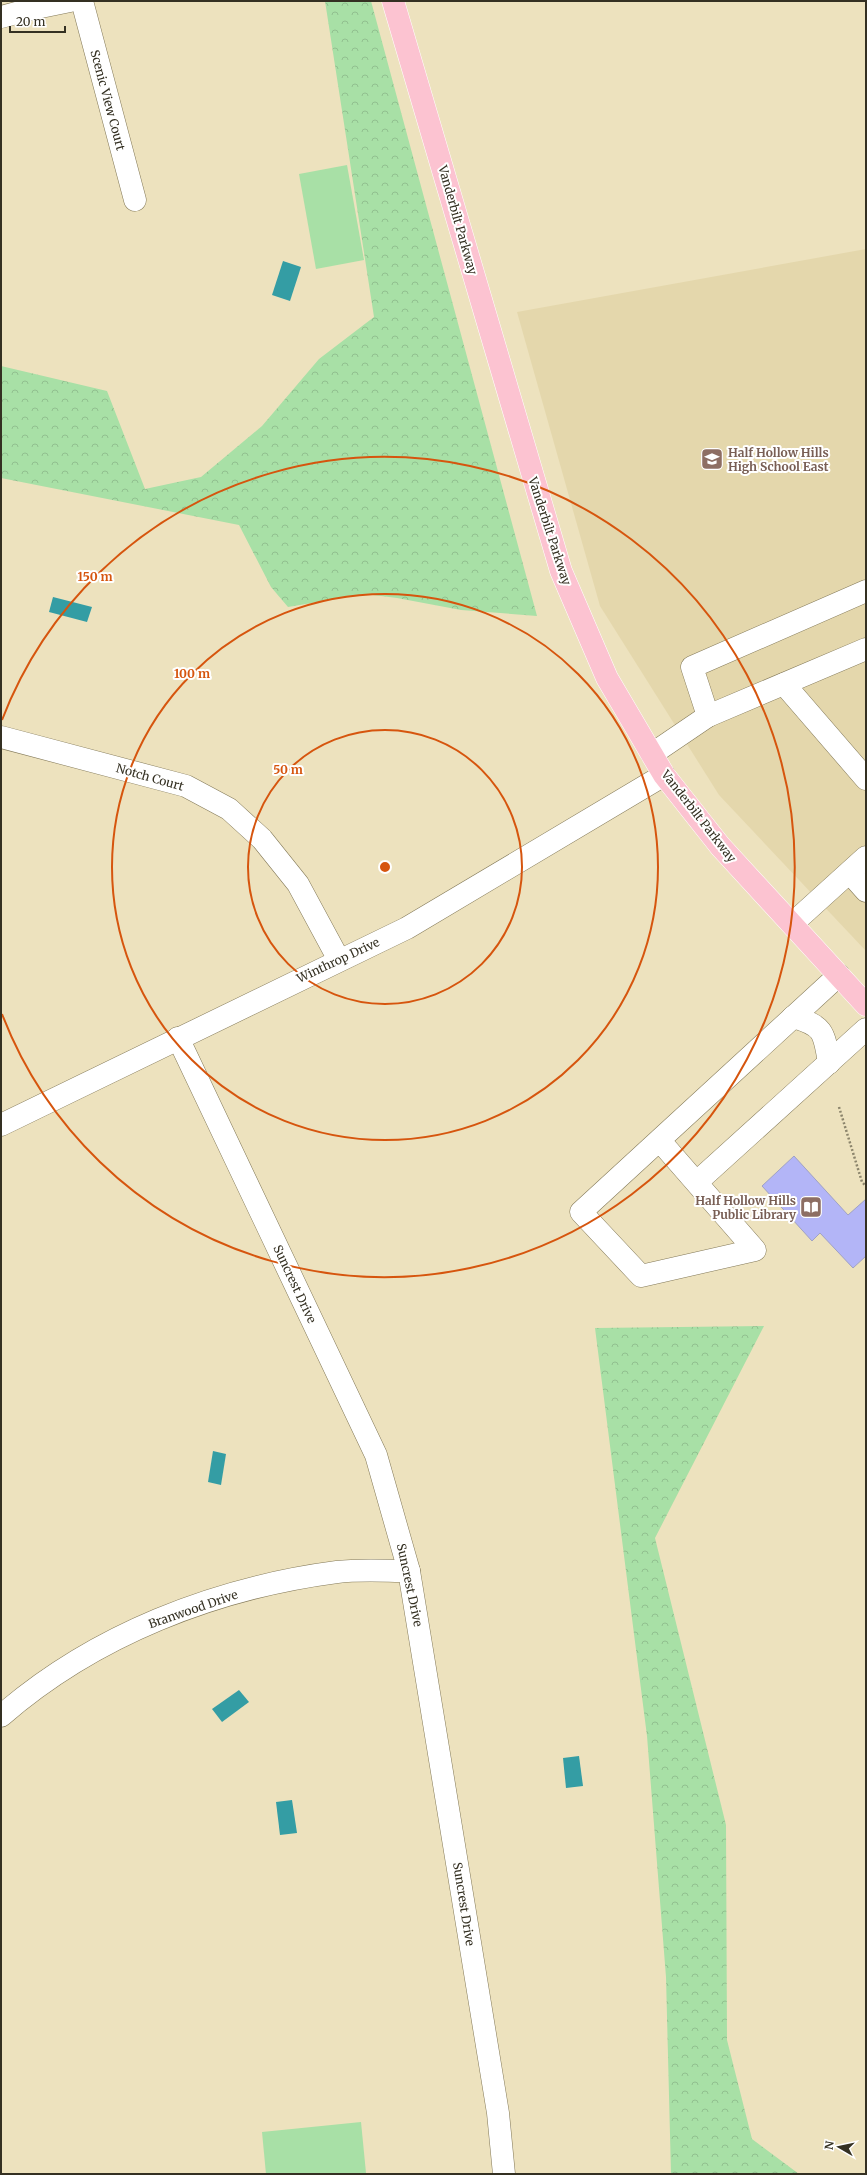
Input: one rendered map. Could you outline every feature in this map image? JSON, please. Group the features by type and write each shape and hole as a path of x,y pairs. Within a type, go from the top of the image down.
{"main road":[{"name":"Vanderbilt Parkway","path":"393,1 561,572 607,678 664,775 720,846 866,1005"}],"street":[{"path":"1,17 30,9 70,1"},
{"name":"Scenic View Court","path":"82,1 135,200"},
{"path":"708,716 692,667 866,591"},
{"path":"652,754 708,716 866,649"},
{"path":"784,684 866,779"},
{"name":"Notch Court","path":"1,737 186,786 229,809 262,839 298,884 339,960"},
{"name":"Winthrop Drive","path":"1,1125 407,928 664,775"},
{"path":"792,924 866,857"},
{"path":"850,873 866,891"},
{"path":"660,1141 755,1250 641,1276 581,1212 839,975"},
{"path":"793,1017 811,1023 820,1030 825,1039 829,1063"},
{"path":"697,1182 866,1029"},
{"name":"Suncrest Drive","path":"178,1038 376,1455 409,1571 498,2114 504,2174"},
{"name":"Branwood Drive","path":"1,1716 27,1694 75,1662 130,1632 197,1605 263,1585 338,1572 409,1571"}],"path":[{"path":"839,1107 862,1182 866,1186"}],"shaded area":[{"name":"Half Hollow Hills High School East","path":"866,249 866,951 719,795 600,606 517,312"}],"green space":[{"path":"325,1 371,1 537,616 461,610 397,598 365,594 288,607 271,587 239,525 1,478 1,366 107,391 145,489 201,477 262,426 319,359 374,317"},
{"path":"347,165 364,260 316,269 299,174"},
{"path":"764,1326 655,1538 726,1825 727,2040 752,2139 799,2174 671,2174 666,1977 647,1736 595,1328"},
{"path":"361,2122 366,2173 266,2174 262,2132"}],"water":[{"path":"283,261 301,267 290,301 272,295"},
{"path":"53,597 92,607 87,622 49,612"},
{"path":"213,1451 226,1454 221,1485 208,1482"},
{"path":"239,1690 249,1702 222,1722 212,1709"},
{"path":"579,1756 583,1786 566,1788 563,1758"},
{"path":"292,1800 297,1833 280,1835 276,1802"}],"building":[{"name":"Half Hollow Hills Public Library","path":"794,1156 848,1215 866,1199 866,1256 853,1268 820,1233 812,1241 762,1186"}],"place":[{"name":"Half Hollow Hills High School East","path":"712,459"},
{"name":"Half Hollow Hills Public Library","path":"811,1207"}]}
